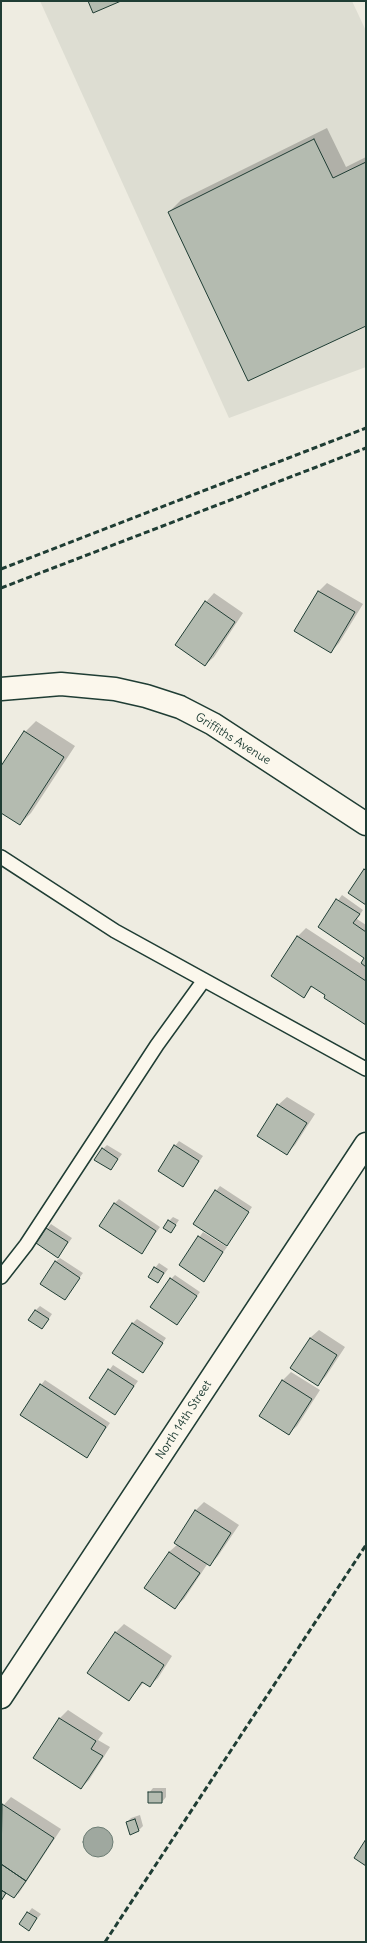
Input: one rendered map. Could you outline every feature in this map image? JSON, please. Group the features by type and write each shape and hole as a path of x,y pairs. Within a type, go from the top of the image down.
{"street":[{"name":"Griffiths Avenue","path":"1,689 61,684 115,690 146,696 180,707 213,724 366,824"},
{"name":"North 14th Street","path":"1,1697 366,1144"}],"lane":[{"path":"1,857 115,931 366,1069"},
{"path":"1,1277 26,1245 157,1045 204,980"}],"shaded area":[{"path":"40,1 352,1 366,31 366,367 229,418"},
{"path":"98,1827 109,1831 113,1842 109,1853 98,1857 87,1853 83,1842 87,1831"}],"building":[{"path":"88,1 121,1 93,13"},
{"path":"314,139 333,178 366,162 366,326 248,381 168,212"},
{"path":"318,591 355,612 331,653 294,631"},
{"path":"205,601 235,622 205,666 175,645"},
{"path":"24,731 64,757 20,825 1,813 1,766"},
{"path":"364,869 366,871 366,905 348,893"},
{"path":"336,899 360,914 353,923 366,932 366,967 361,963 364,958 318,927"},
{"path":"297,936 366,981 366,1025 324,998 325,995 311,986 304,998 271,976"},
{"path":"277,1104 307,1123 287,1155 257,1136"},
{"path":"174,1145 199,1161 183,1187 158,1171"},
{"path":"102,1148 118,1159 111,1170 94,1160"},
{"path":"215,1190 249,1212 227,1246 193,1224"},
{"path":"114,1203 156,1231 142,1254 99,1226"},
{"path":"168,1220 176,1225 171,1233 163,1228"},
{"path":"46,1228 68,1242 58,1258 36,1243"},
{"path":"198,1236 223,1252 204,1282 179,1265"},
{"path":"55,1261 80,1278 65,1300 40,1284"},
{"path":"154,1267 164,1273 158,1283 148,1277"},
{"path":"170,1278 197,1296 177,1325 150,1307"},
{"path":"35,1310 49,1319 42,1329 28,1320"},
{"path":"132,1323 163,1343 143,1373 112,1353"},
{"path":"310,1338 337,1355 318,1386 290,1368"},
{"path":"108,1369 134,1386 115,1415 89,1398"},
{"path":"282,1380 312,1399 289,1435 259,1416"},
{"path":"40,1384 106,1427 87,1458 20,1415"},
{"path":"195,1510 231,1533 210,1566 174,1543"},
{"path":"169,1552 200,1573 175,1609 144,1588"},
{"path":"115,1632 164,1665 150,1687 142,1682 129,1701 87,1673"},
{"path":"59,1718 96,1741 91,1749 103,1756 81,1789 33,1758"},
{"path":"148,1792 162,1792 162,1803 148,1803"},
{"path":"2,1804 54,1838 26,1881 1,1864"},
{"path":"135,1819 139,1831 130,1835 126,1822"},
{"path":"366,1839 366,1866 354,1858"},
{"path":"1,1864 26,1881 14,1898 1,1890"},
{"path":"1,1890 6,1893 1,1901"},
{"path":"27,1912 37,1918 29,1931 19,1924"}],"railway":[{"path":"1,569 366,428"},
{"path":"1,588 366,448"},
{"path":"105,1942 366,1545"}]}
